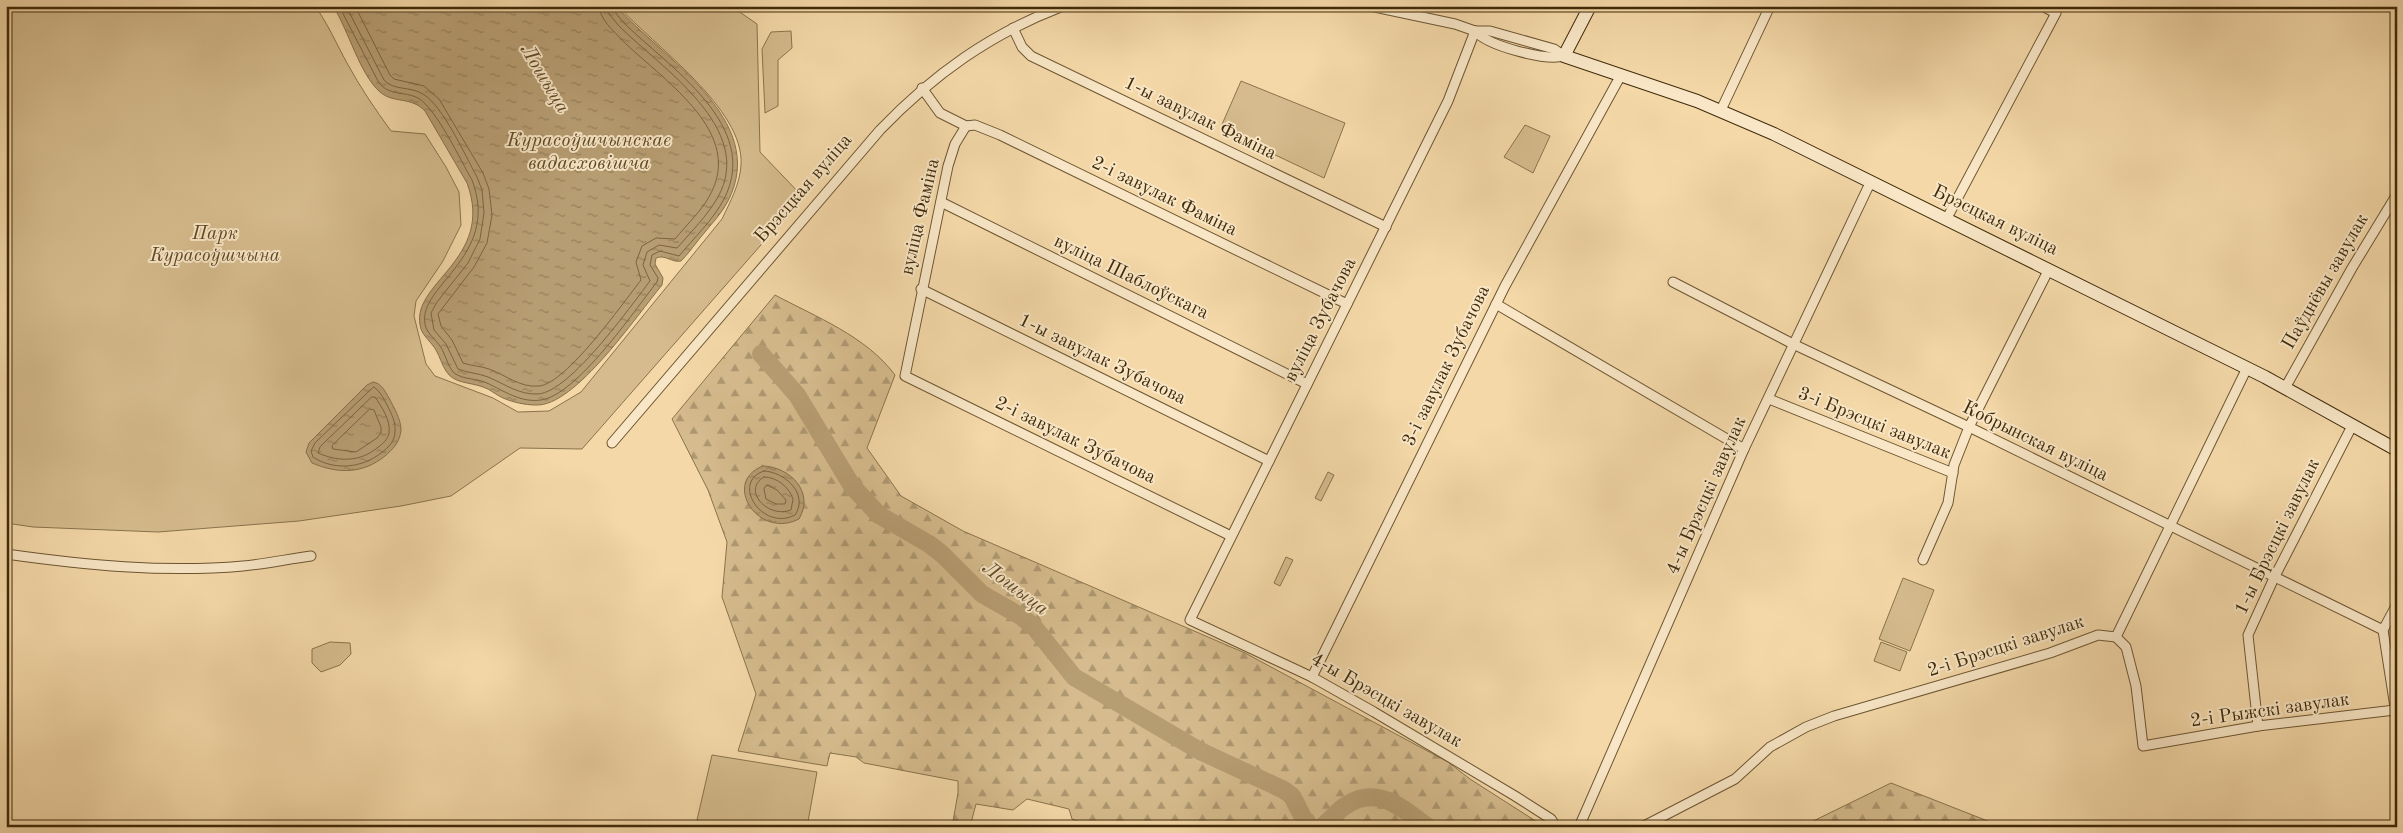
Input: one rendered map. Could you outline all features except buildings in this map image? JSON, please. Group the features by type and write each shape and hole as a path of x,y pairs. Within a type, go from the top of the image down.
{"street":[{"name":"Брэсцкая вуліца","path":"612,443 880,130 922,88 950,66 1012,28 1063,6"},
{"name":"Брэсцкая вуліца","path":"1370,6 1455,24 1475,31 1488,42 1548,58 1564,56 1721,110 1947,218 2247,368 2397,450"},
{"path":"1564,56 1590,6"},
{"path":"1721,110 1770,6"},
{"path":"1947,218 2056,13 2042,6"},
{"name":"1-ы завулак Фаміна","path":"1012,28 1022,47 1031,56 1386,227"},
{"name":"вуліца Зубачова","path":"1190,620 1448,101 1475,31"},
{"name":"3-і завулак Зубачова","path":"1312,677 1496,304 1621,75"},
{"path":"922,88 940,113 966,126"},
{"name":"2-і завулак Фаміна","path":"966,126 975,125 1000,135 1347,304"},
{"name":"вуліца Фаміна","path":"905,376 921,289 954,144 966,126"},
{"name":"4-ы Брэсцкі завулак","path":"1579,827 1744,449 1871,181"},
{"name":"Паўднёвы завулак","path":"2285,388 2352,268 2397,194"},
{"name":"вуліца Шаблоўскага","path":"941,202 1307,384"},
{"name":"3-і Брэсцкі завулак","path":"1769,399 1953,473 1954,465 1969,427 2048,268"},
{"name":"Кобрынская вуліца","path":"1673,282 1793,344 1969,427 2383,630"},
{"name":"1-ы завулак Зубачова","path":"921,289 1269,460"},
{"path":"1496,304 1744,449"},
{"path":"2116,637 2247,368"},
{"name":"2-і завулак Зубачова","path":"905,376 1231,536"},
{"name":"1-ы Брэсцкі завулак","path":"2258,726 2248,635 2274,578 2352,426"},
{"path":"1923,560 1948,503 1953,473"},
{"path":"6,554 133,568 170,569 243,566 311,556"},
{"path":"2397,604 2383,630 2397,720"},
{"name":"4-ы Брэсцкі завулак","path":"1190,620 1312,677 1475,771 1551,819 1556,827"},
{"name":"2-і Брэсцкі завулак","path":"1642,827 1735,778 1770,747 1806,727 1834,716 2050,653 2098,635 2116,637"},
{"name":"2-і Рыжскі завулак","path":"2116,637 2126,646 2136,686 2143,746 2258,726 2395,710"}],"green space":[{"name":"Парк Курасоўшчына","path":"6,6 315,6 357,81 391,131 425,134 459,192 461,225 443,261 416,301 414,316 426,364 435,376 493,398 518,412 549,411 581,392 722,219 739,179 741,165 738,144 728,122 713,100 694,79 618,6 731,6 757,24 760,152 803,197 582,449 520,448 451,496 401,506 299,521 158,532 33,527 6,523"},
{"path":"791,31 792,48 778,60 778,106 765,113 762,49 771,32"},
{"path":"1241,81 1345,123 1324,178 1220,129"},
{"path":"1525,125 1550,136 1533,173 1504,157"},
{"path":"775,295 855,338 883,361 895,375 867,448 901,496 963,531 1245,653 1448,762 1470,779 1545,827 1094,827 1072,819 1069,809 1027,799 1013,810 976,804 970,827 952,827 958,793 958,781 864,763 856,757 830,753 827,766 738,751 756,694 722,597 727,542 708,490 672,419"},
{"path":"1328,472 1334,475 1321,501 1315,498"},
{"path":"1286,557 1293,560 1280,586 1274,583"},
{"path":"1903,578 1934,590 1910,651 1879,639"},
{"path":"330,642 350,643 351,654 340,665 321,672 312,663 312,649"},
{"path":"1881,642 1907,652 1900,671 1874,661"},
{"path":"712,755 817,772 807,827 704,826 697,820"},
{"path":"1891,783 2003,827 1801,827"}],"water":[{"name":"Курасоўшчынскае вадасховішча","path":"333,6 616,6 683,69 705,93 723,117 735,144 737,171 726,205 681,261 662,257 656,258 655,264 663,278 662,285 604,357 569,391 552,402 536,405 510,401 486,388 453,378 446,371 436,350 422,332 420,313 426,298 450,268 470,232 473,210 467,183 425,111 414,103 385,96 373,84 360,63"},
{"path":"373,382 384,390 399,418 401,430 396,445 377,462 359,469 331,469 312,463 306,452 309,443 367,385"},
{"path":"763,466 773,467 782,471 797,483 804,499 799,519 784,523 770,522 759,516 750,506 745,495 745,484 751,474"}],"waterway":[{"name":"Лошыца","path":"761,354 797,395 852,486 879,515 929,544 942,554 982,594 1022,617 1034,627 1074,677 1200,751 1284,790 1292,796 1308,827"},
{"name":"Лошыца","path":"1321,827 1345,806 1368,797 1389,801 1428,827"}]}
